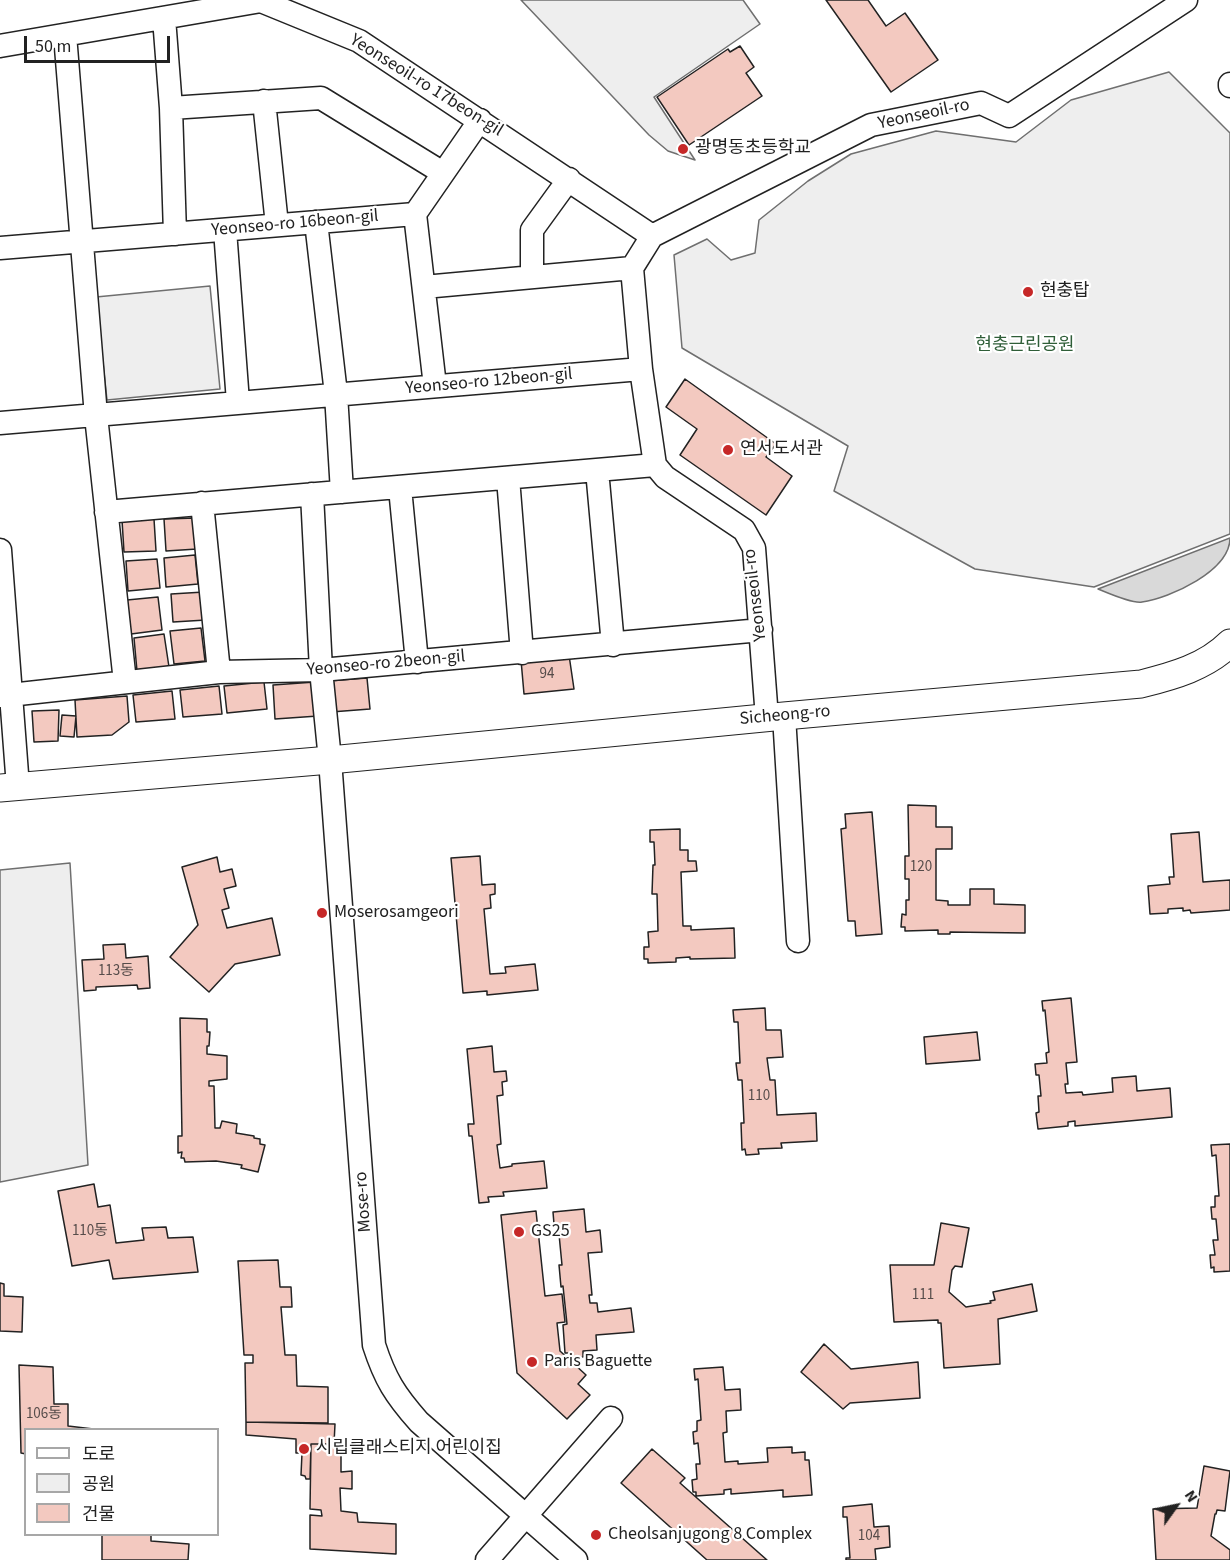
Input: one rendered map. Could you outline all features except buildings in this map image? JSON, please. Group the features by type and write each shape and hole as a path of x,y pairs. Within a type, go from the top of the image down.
{"main road":[{"name":"Sicheong-ro","path":"9,787 330,760 1141,684 1183,673 1230,644"}],"street":[{"name":"Yeonseoil-ro","path":"652,236 871,125 981,103 1009,116 1186,0"},
{"name":"Yeonseoil-ro 17beon-gil","path":"0,46 261,1 359,41 652,236"},
{"path":"164,18 171,108 176,234"},
{"path":"65,35 84,241 96,416 125,682"},
{"path":"171,108 321,98 443,173"},
{"path":"264,102 277,225"},
{"path":"435,386 415,214 480,120"},
{"path":"532,277 532,230 569,179"},
{"name":"Yeonseo-ro 16beon-gil","path":"0,248 415,214"},
{"path":"316,222 336,394 342,492"},
{"path":"225,230 238,402"},
{"path":"106,512 655,465 641,369 632,268 652,236"},
{"path":"424,287 632,268"},
{"name":"Yeonseo-ro 12beon-gil","path":"0,423 641,369"},
{"name":"Yeonseoil-ro","path":"655,465 665,477 744,530 754,548 761,630 775,717 798,941"},
{"path":"597,470 613,645"},
{"path":"508,478 522,653"},
{"path":"400,488 417,662"},
{"name":"Mose-ro","path":"312,494 321,670 330,760 374,1345 383,1373 398,1399 419,1422 576,1560"},
{"path":"202,503 219,672"},
{"path":"0,550 9,787"},
{"name":"Yeonseo-ro 2beon-gil","path":"6,695 219,672 321,670 761,630"},
{"path":"487,1560 611,1418"}],"green space":[{"path":"521,0 743,0 760,24 654,97 695,160 668,151 649,135"},
{"name":"현충근린공원","path":"1169,72 1230,133 1230,534 1094,587 975,569 834,491 848,446 682,348 674,255 707,239 731,260 755,253 759,220 808,181 851,154 936,131 1016,142 1071,100"},
{"path":"210,286 220,389 107,400 96,297"},
{"path":"70,863 88,1165 0,1182 0,870"}],"shaded area":[{"path":"1230,538 1227,550 1210,572 1168,595 1138,602 1098,589"}],"place":[{"name":"광명동초등학교","path":"683,149"},
{"name":"현충탑","path":"1028,292"},
{"name":"연서도서관","path":"728,450"},
{"name":"Moserosamgeori","path":"322,913"},
{"name":"GS25","path":"519,1232"},
{"name":"Paris Baguette","path":"532,1362"},
{"name":"시립클래스티지 어린이집","path":"304,1449"},
{"name":"Cheolsanjugong 8 Complex","path":"596,1535"}]}
